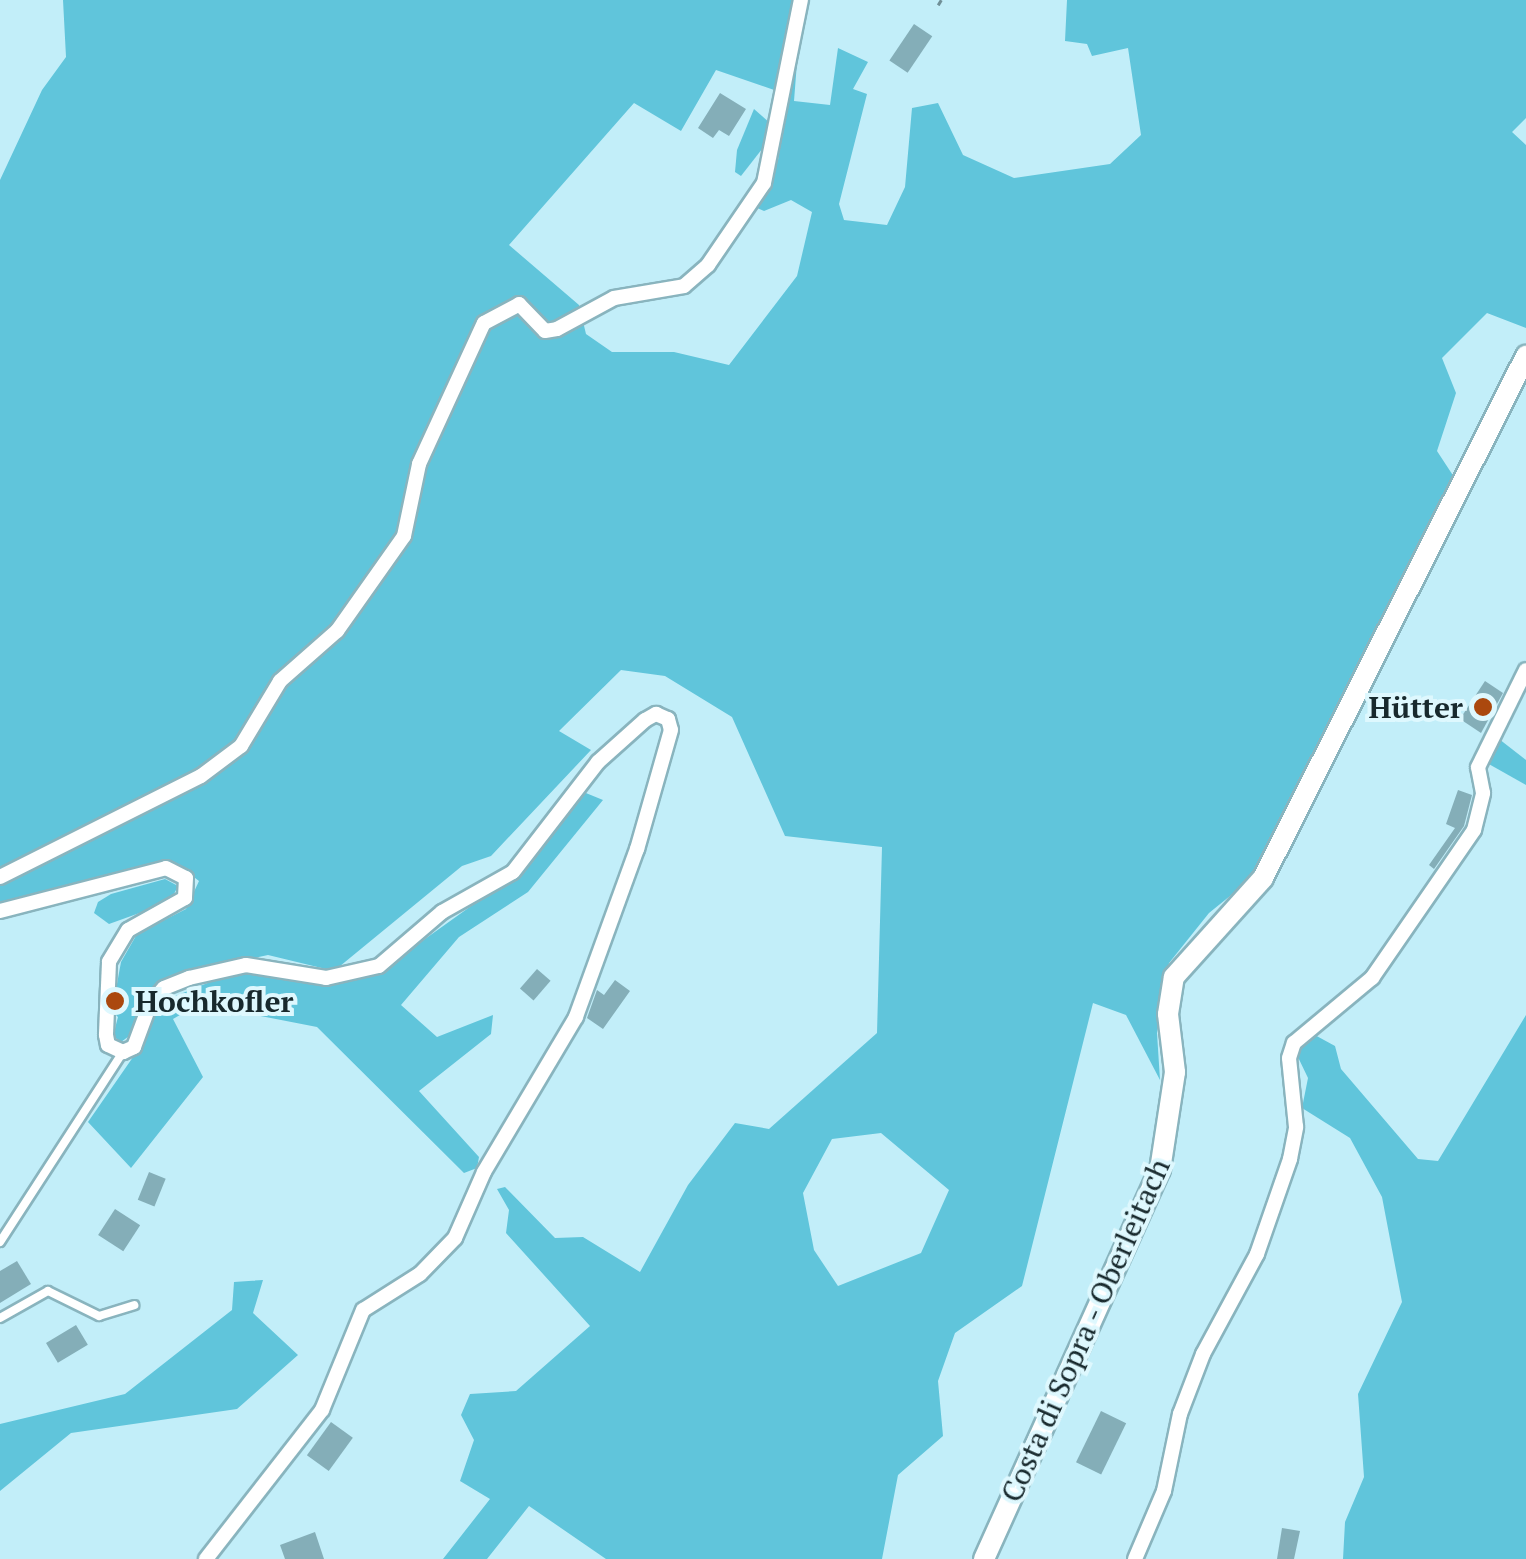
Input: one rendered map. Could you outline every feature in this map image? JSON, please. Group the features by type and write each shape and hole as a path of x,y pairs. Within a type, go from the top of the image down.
{"main road":[{"name":"Costa di Sopra - Oberleitach","path":"984,1559 1160,1170 1175,1072 1168,1014 1174,977 1191,951 1264,878 1526,356"}],"street":[{"path":"0,877 201,776 241,746 280,681 338,630 404,536 420,464 484,324 501,310 519,304 545,331 557,329 614,298 672,290 696,277 764,183 801,0"},
{"path":"1135,1559 1164,1491 1197,1369 1256,1254 1290,1159 1296,1127 1289,1058 1294,1043 1372,978 1474,830 1483,793 1478,767 1526,670"},
{"path":"0,911 57,902 166,868 186,878 184,898 128,930 109,962 106,1035 108,1045 123,1052 134,1048 150,1004 164,988 190,978 246,966 354,977 379,966 442,912 513,872 598,762 646,720 656,714 668,719 670,730 637,850 576,1017 484,1172 455,1238 420,1274 363,1310 322,1410 206,1559"}],"lane":[{"path":"0,1242 123,1052"},
{"path":"0,1318 48,1291 100,1316 134,1305"}],"shaded area":[{"path":"63,0 795,0 777,91 716,70 681,131 634,103 509,245 579,305 586,334 612,352 674,352 729,365 797,276 812,212 791,200 764,211 755,207 778,160 800,24 794,101 830,105 838,48 868,62 853,89 867,94 839,204 844,220 887,225 905,187 912,108 938,103 963,155 1014,178 1110,164 1141,135 1128,48 1092,56 1087,44 1065,41 1067,0 1526,0 1526,118 1512,132 1526,145 1526,328 1487,313 1442,358 1456,393 1437,451 1454,477 1262,856 1246,883 1209,913 1169,963 1157,1033 1160,1080 1126,1015 1093,1003 1022,1286 955,1333 938,1381 943,1436 898,1475 882,1559 606,1559 529,1506 487,1559 443,1559 490,1499 460,1481 474,1440 461,1415 470,1394 516,1391 590,1326 506,1233 509,1210 497,1189 505,1187 555,1238 583,1237 640,1272 688,1185 735,1123 769,1129 877,1033 882,847 785,836 732,717 665,676 621,670 559,731 591,750 491,856 462,866 334,971 268,955 221,965 147,997 132,1034 121,1042 113,1036 118,1017 112,1011 121,962 137,934 186,909 199,881 177,864 157,864 0,904 0,180 42,90 66,57","holes":["881,1133 949,1190 921,1253 838,1286 814,1250 803,1193 832,1139"]},
{"path":"754,109 771,124 766,144 741,176 735,172 737,150"},
{"path":"1499,739 1526,760 1526,785 1487,763"},
{"path":"581,791 603,800 528,892 459,937 401,1005 437,1037 493,1015 491,1034 419,1091 479,1157 477,1168 464,1173 317,1027 199,1004 173,1019 203,1077 131,1168 88,1122 140,1047 156,1004 232,973 257,970 327,983 376,974 530,864"},
{"path":"165,879 178,886 170,902 109,924 94,913 98,902 111,894"},
{"path":"1526,1015 1526,1559 1343,1559 1345,1522 1364,1477 1358,1394 1402,1302 1382,1197 1350,1138 1302,1108 1308,1078 1296,1053 1313,1034 1335,1046 1341,1069 1418,1159 1438,1161"},
{"path":"263,1280 253,1313 298,1355 237,1409 71,1433 0,1491 0,1424 125,1394 232,1310 234,1282"}],"building":[{"path":"914,24 932,36 908,73 889,60"},
{"path":"720,93 746,109 729,136 719,130 713,138 698,128"},
{"name":"Hütter","path":"1485,681 1503,693 1481,733 1460,719"},
{"path":"1458,790 1472,795 1464,826 1434,869 1429,865 1455,828 1446,824"},
{"path":"537,969 551,981 534,1000 520,989"},
{"path":"615,980 630,991 603,1029 587,1018 597,990 604,995"},
{"path":"149,1172 166,1179 154,1207 138,1200"},
{"path":"115,1209 140,1225 123,1251 98,1235"},
{"path":"17,1261 31,1284 0,1303 0,1271"},
{"path":"76,1325 88,1345 58,1363 46,1343"},
{"path":"1101,1411 1126,1423 1101,1475 1076,1462"},
{"path":"331,1422 353,1438 329,1471 307,1455"},
{"path":"1282,1528 1300,1531 1294,1559 1277,1559"},
{"path":"315,1532 324,1559 285,1559 280,1545"}],"place":[{"name":"Hütter","path":"1483,707"},
{"name":"Hochkofler","path":"115,1001"}]}
